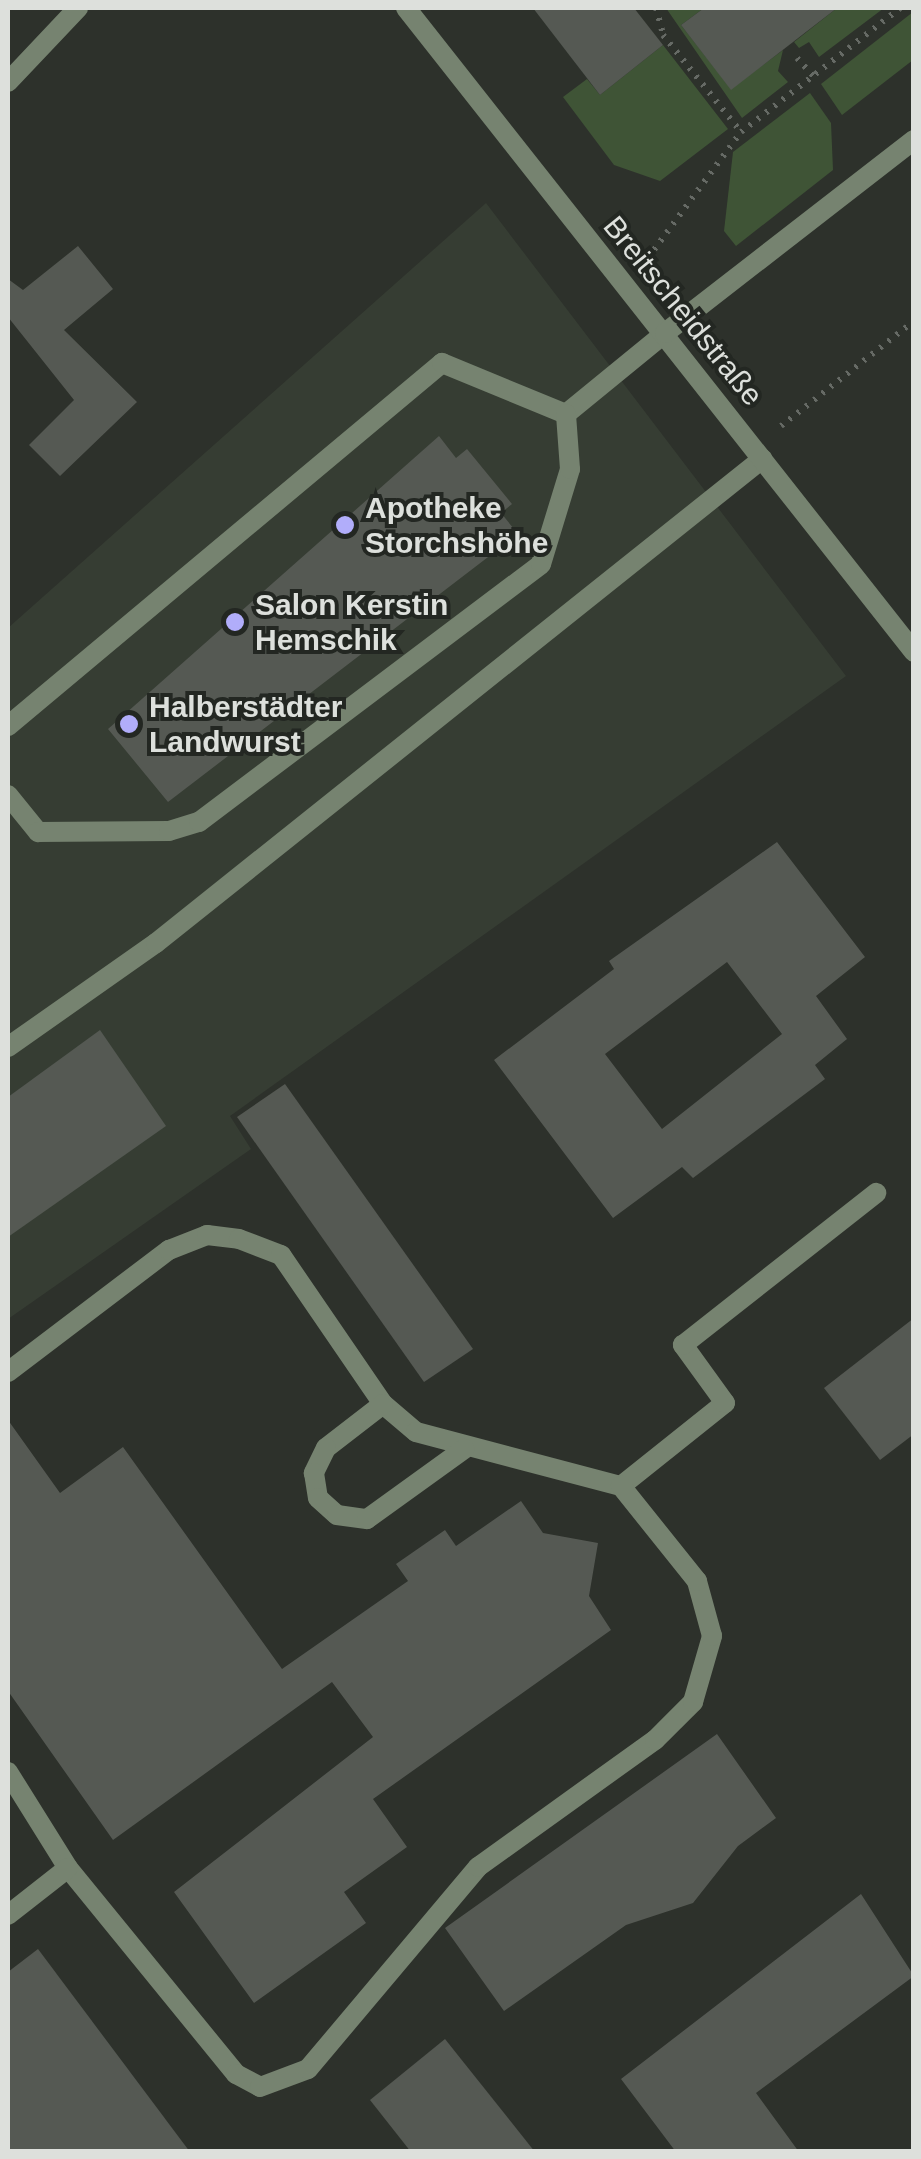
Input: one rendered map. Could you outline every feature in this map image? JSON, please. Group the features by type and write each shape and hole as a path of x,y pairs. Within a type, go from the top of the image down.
{"street":[{"path":"8,82 78,8"},
{"name":"Breitscheidstraße","path":"406,8 914,652"},
{"path":"566,414 914,140"},
{"path":"8,726 442,363 566,414"},
{"path":"8,795 38,832 169,831 199,822 541,564 570,469 566,414"},
{"path":"8,1047 156,943 757,454"},
{"path":"621,1486 724,1404 684,1345 876,1194"},
{"path":"8,1372 169,1250 207,1236 281,1255 383,1404 416,1432 464,1449 621,1486 698,1581 712,1636 694,1702 655,1740 478,1867 308,2070 260,2087 236,2074 68,1868 8,1772"},
{"path":"383,1404 326,1448 314,1473 318,1498 338,1514 367,1519 464,1449"},
{"path":"8,1916 68,1868"}],"path":[{"path":"656,8 663,35 742,132"},
{"path":"626,289 742,132 900,8"},
{"path":"798,58 813,76"},
{"path":"757,454 914,321"}],"shaded area":[{"path":"486,203 846,676 230,1116 251,1149 8,1319 8,628"}],"green space":[{"path":"666,8 704,8 681,25 731,89 783,50 778,71 788,82 742,118"},
{"path":"837,8 884,8 819,57 809,42 799,48 794,42"},
{"path":"913,12 913,60 842,115 821,84"},
{"path":"663,45 728,129 660,181 614,165 563,97 587,79 600,95"},
{"path":"810,93 831,123 833,170 736,246 724,231 733,152"}],"building":[{"path":"533,8 634,8 663,45 600,95"},
{"path":"704,8 837,8 731,90 681,25"},
{"path":"78,246 113,289 64,330 137,402 60,476 29,445 74,400 8,317 8,279 23,290"},
{"path":"439,436 456,458 467,449 512,504 501,513 518,534 168,802 108,729"},
{"path":"777,842 865,957 816,996 847,1039 815,1065 825,1079 693,1178 682,1167 613,1218 494,1060 614,969 609,961","holes":["727,962 782,1034 662,1129 605,1054"]},
{"path":"100,1030 166,1126 8,1237 8,1097"},
{"path":"285,1084 473,1349 424,1382 237,1117"},
{"path":"914,1318 914,1434 880,1460 824,1388"},
{"path":"8,1420 60,1493 123,1447 282,1669 408,1581 396,1564 445,1530 456,1546 521,1501 543,1533 598,1543 589,1596 611,1630 373,1799 407,1847 344,1892 366,1923 254,2003 174,1892 373,1737 332,1682 113,1840 8,1691"},
{"path":"717,1734 776,1818 738,1846 693,1903 626,1925 504,2011 445,1928"},
{"path":"861,1894 914,1976 756,2093 799,2152 676,2152 621,2079"},
{"path":"38,1949 190,2152 8,2152 8,1972"},
{"path":"445,2039 535,2152 411,2152 370,2100"}],"place":[{"name":"Apotheke Storchshöhe","path":"345,525"},
{"name":"Salon Kerstin Hemschik","path":"235,622"},
{"name":"Halberstädter Landwurst","path":"129,724"}]}
